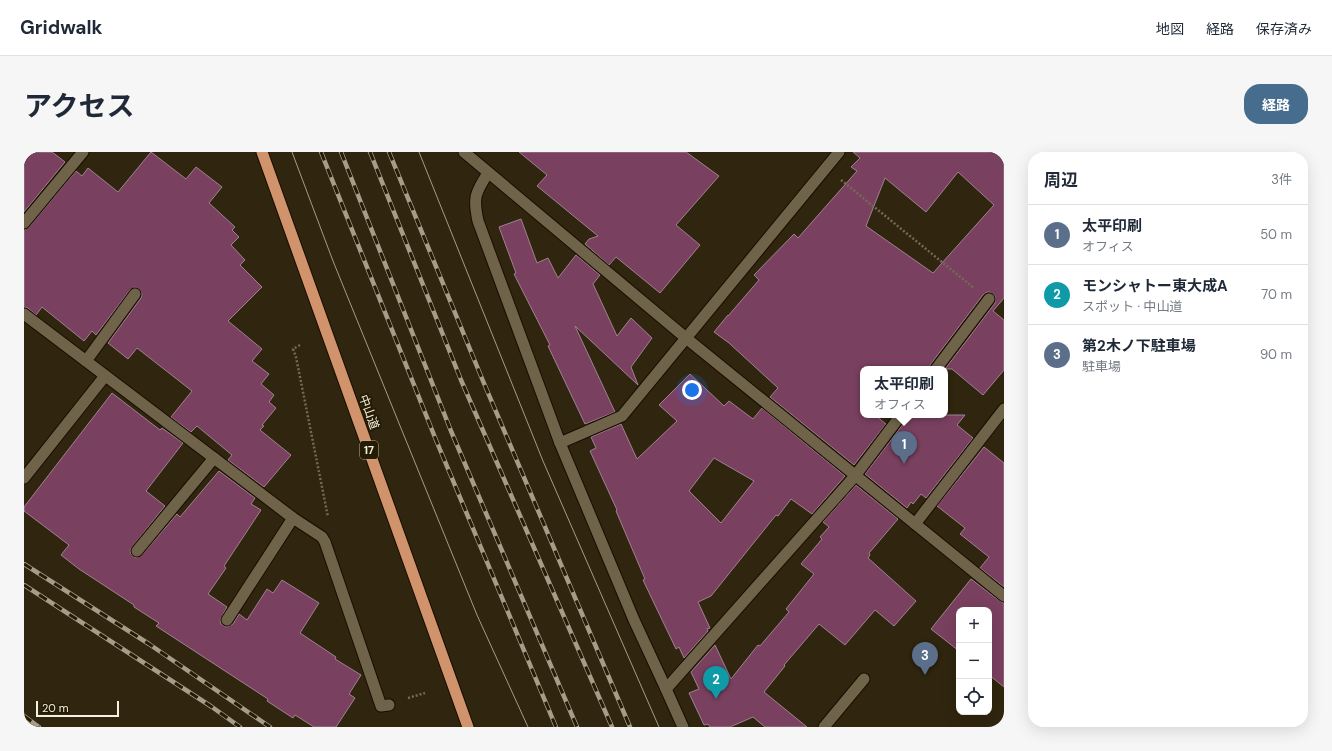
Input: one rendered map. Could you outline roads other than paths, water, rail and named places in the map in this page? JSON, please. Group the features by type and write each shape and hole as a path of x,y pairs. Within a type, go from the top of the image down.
{"highway":[{"name":"中山道","path":"262,152 468,727"}],"street":[{"path":"24,223 83,152"},
{"path":"464,152 686,338 1004,596"},
{"path":"560,443 622,416 839,152"},
{"path":"488,173 478,189 475,198 478,221 560,443 634,620 683,727"},
{"path":"86,361 135,294"},
{"path":"938,366 989,299"},
{"path":"24,314 293,518 322,537 326,542 380,706 388,705"},
{"path":"24,478 105,376"},
{"path":"915,524 1004,409"},
{"path":"666,689 855,476 899,418"},
{"path":"137,551 214,458"},
{"path":"227,620 293,518"},
{"path":"824,727 864,679"}],"tram line":[{"path":"292,152 333,261 477,615 528,727"},
{"path":"419,152 543,461 659,727"}],"railway":[{"path":"321,152 436,440 556,727"},
{"path":"341,152 451,431 577,727"},
{"path":"370,152 461,380 612,727"},
{"path":"389,152 483,381 630,727"},
{"path":"24,564 149,644 270,727"},
{"path":"24,585 212,707 240,727"},
{"path":"24,716 39,727"}],"place":[{"name":"太平印刷","path":"904,464"},
{"name":"第2木ノ下駐車場","path":"925,675"},
{"name":"モンシャトー東大成A","path":"716,699"}]}
